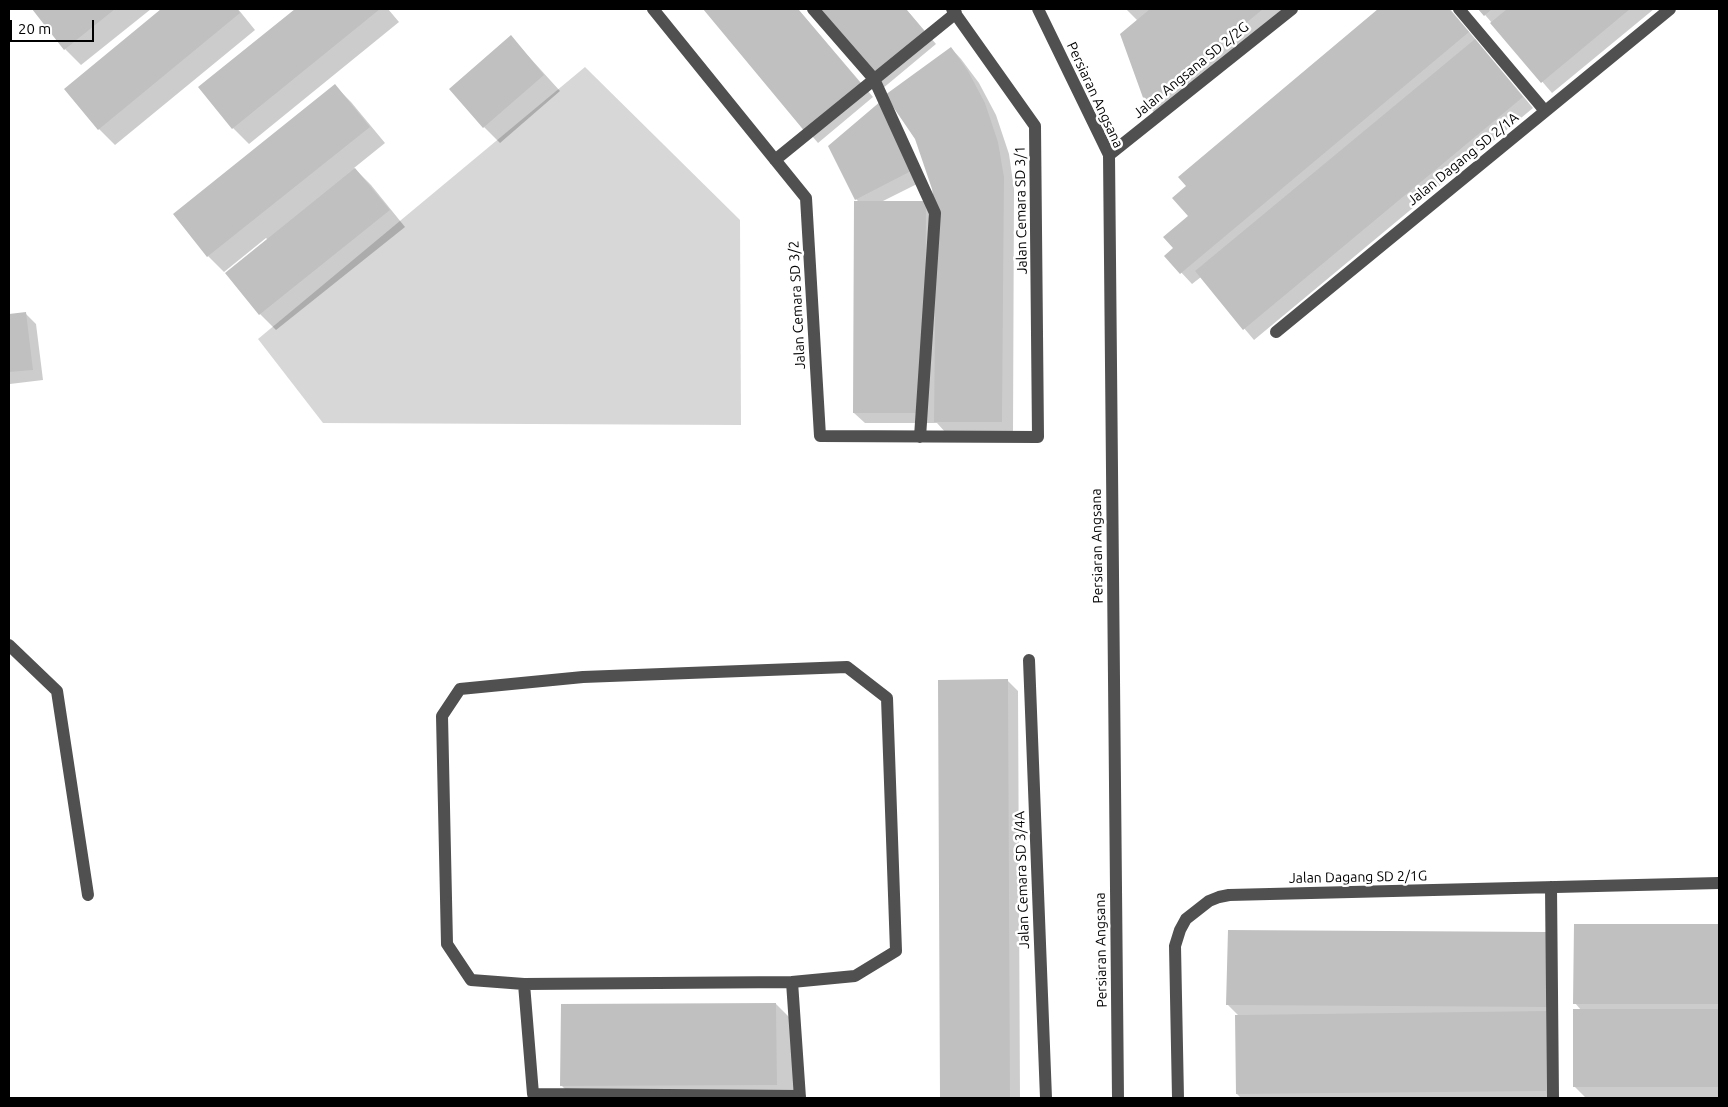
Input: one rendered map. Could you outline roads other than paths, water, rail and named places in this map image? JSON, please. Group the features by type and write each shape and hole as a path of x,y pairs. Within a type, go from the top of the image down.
{"street":[{"name":"Jalan Cemara SD 3/2","path":"652,9 806,198 820,436 1038,438"},
{"path":"813,9 874,79 935,213 920,436"},
{"name":"Persiaran Angsana","path":"1038,9 1109,155 1118,1098"},
{"name":"Jalan Angsana SD 2/2G","path":"1109,155 1292,9"},
{"path":"1459,9 1545,111"},
{"name":"Jalan Dagang SD 2/1A","path":"1276,332 1670,9"},
{"path":"775,160 954,11"},
{"name":"Jalan Cemara SD 3/1","path":"954,11 1035,126 1038,438"},
{"path":"9,645 57,691 88,895"},
{"name":"Jalan Cemara SD 3/4A","path":"1028,660 1046,1098"},
{"path":"846,666 887,698 896,951 856,976 792,982 524,984 470,980 447,944 442,716 460,689 583,677 846,666"},
{"name":"Jalan Dagang SD 2/1G","path":"1178,1098 1175,946 1186,919 1209,901 1229,895 1719,883"},
{"path":"1551,887 1553,1098"},
{"path":"524,984 533,1094 800,1097 792,982"}]}
